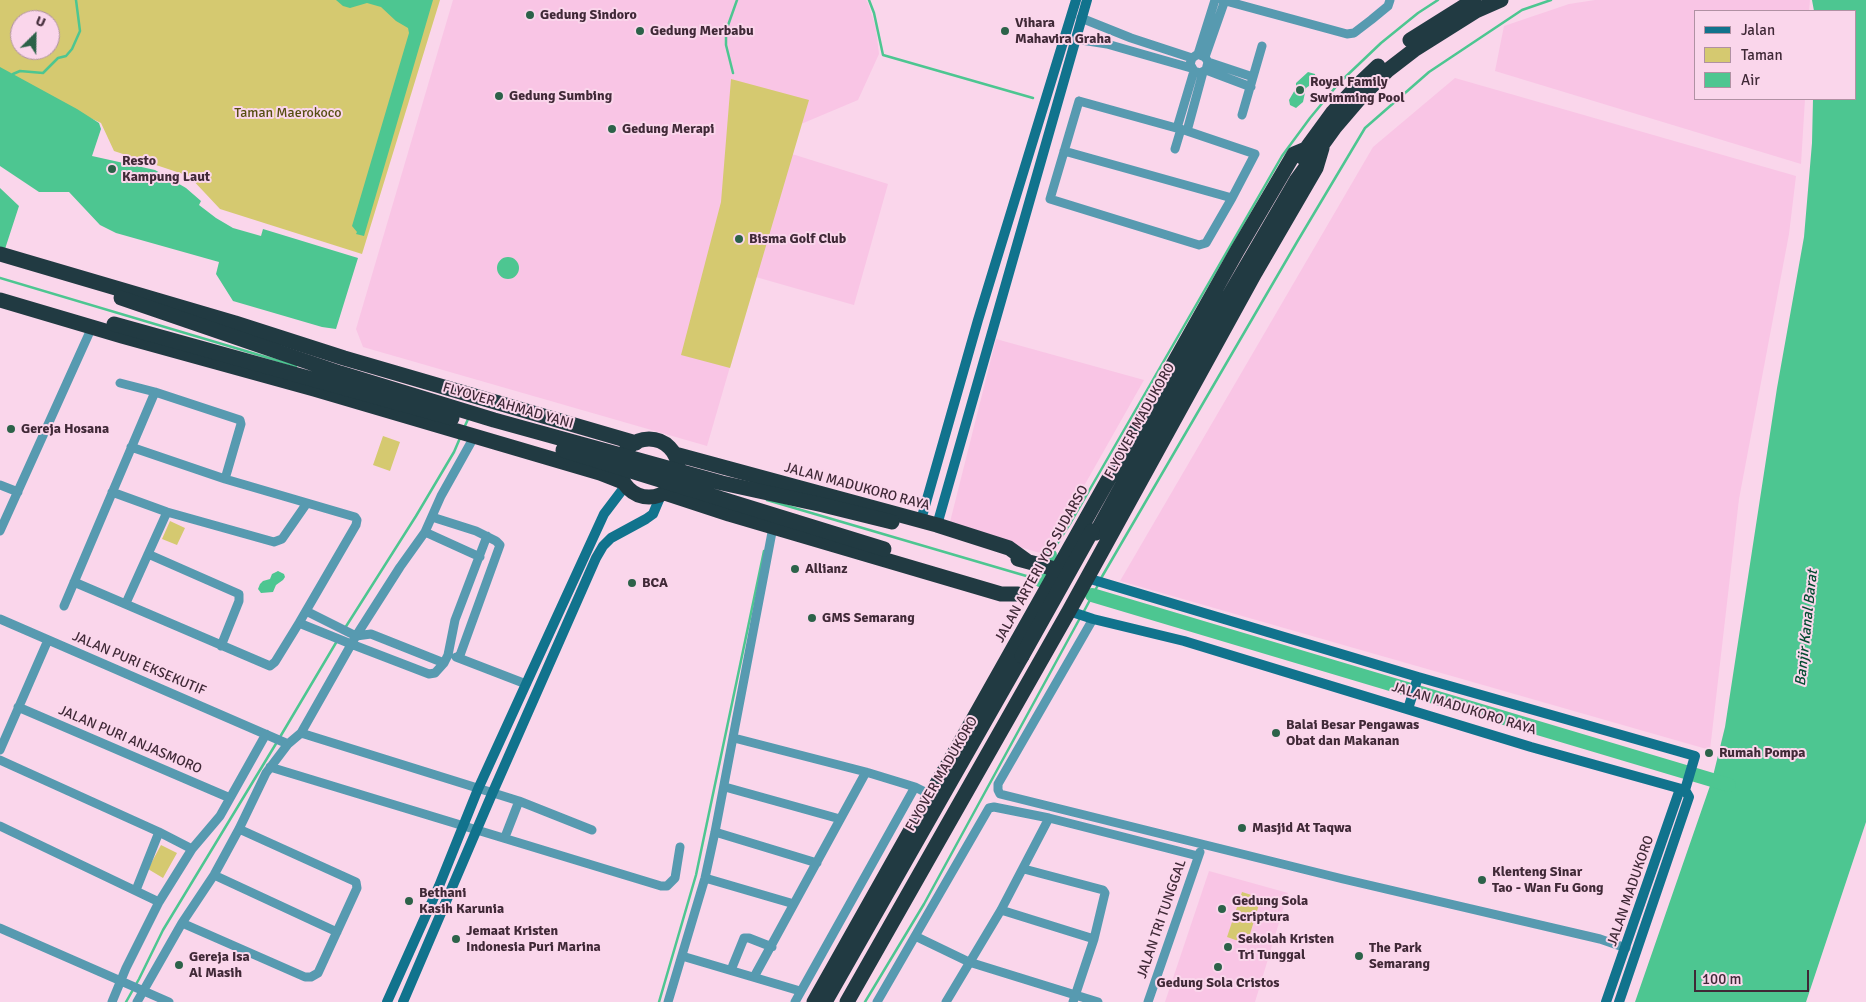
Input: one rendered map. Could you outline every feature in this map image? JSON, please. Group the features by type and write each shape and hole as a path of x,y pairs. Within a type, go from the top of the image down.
{"highway":[{"path":"1306,148 1333,112 1376,68 1411,39 1474,0"},
{"path":"848,1002 1074,613 1255,273 1316,168 1322,148 1344,116 1388,70 1423,43 1476,11 1501,0"},
{"name":"FLYOVER MADUKORO","path":"1094,532 1181,371 1292,179 1306,148"},
{"name":"JALAN ARTERI YOS SUDARSO","path":"814,1002 1242,243 1294,154 1306,148"},
{"name":"FLYOVER MADUKORO","path":"832,1002 1184,373 1291,190 1322,148"},
{"path":"0,254 235,323 343,363 630,448"},
{"name":"FLYOVER AHMAD YANI","path":"0,262 121,298 340,373 494,420 722,483 892,522"},
{"name":"FLYOVER AHMAD YANI","path":"0,291 573,453 884,550"},
{"path":"0,300 224,364 335,391 623,479"},
{"path":"335,391 343,363"},
{"path":"469,433 486,406"},
{"path":"644,440 659,441 666,444 674,454 678,471 676,480 666,492 652,497 642,496 633,492 623,479 621,461 630,448 644,440"},
{"name":"JALAN MADUKORO RAYA","path":"674,454 921,520 1009,548 1030,562"},
{"name":"JALAN MADUKORO RAYA","path":"666,492 768,526 1002,594 1018,594"},
{"name":"JALAN MADUKORO RAYA","path":"892,522 1092,580"},
{"name":"JALAN MADUKORO RAYA","path":"884,550 1074,613"},
{"name":"FLYOVER MADUKORO","path":"825,1002 1024,657"}],"street":[{"path":"921,520 994,267 1076,0"},
{"path":"937,525 1087,0"},
{"path":"1175,149 1200,64 1215,0"},
{"path":"1200,64 1224,0 1347,34 1354,33 1371,20 1388,6 1390,0"},
{"path":"1081,18 1251,86"},
{"path":"1106,44 1109,30"},
{"path":"1128,49 1131,38"},
{"path":"1075,39 1200,64 1253,77"},
{"path":"1242,115 1262,46"},
{"path":"1079,101 1182,129 1255,154 1208,241 1204,245 1199,245 1051,200 1050,195 1064,151 1079,101"},
{"path":"1064,151 1232,198"},
{"path":"0,531 92,327"},
{"path":"120,383 155,392 240,420 241,424 225,479"},
{"path":"64,606 155,392"},
{"path":"138,1002 141,989 182,922 214,875 283,742 301,733 353,640 425,532 469,433"},
{"path":"74,582 270,666 275,662 299,623 357,521 355,517 225,479 131,447"},
{"path":"387,1002 439,886 478,789 604,514 623,479"},
{"path":"0,485 18,492"},
{"path":"112,492 167,512 276,542 283,538 307,503"},
{"path":"403,1002 492,794 603,546 614,536 650,517 666,492"},
{"path":"126,604 167,512"},
{"path":"432,517 487,536 500,545 460,658"},
{"path":"668,1002 705,878 725,787 768,526"},
{"path":"425,532 480,556"},
{"path":"299,623 337,638 353,640 429,674 438,671 446,659 454,620 487,536"},
{"path":"148,554 239,594 240,601 220,646"},
{"name":"JALAN MADUKORO RAYA","path":"1074,613 1184,641 1409,705 1531,747 1684,788 1694,761 1694,756 1417,680 1092,580"},
{"path":"467,584 483,589"},
{"path":"306,611 341,629 353,640"},
{"name":"JALAN PURI EKSEKUTIF","path":"0,619 283,742"},
{"path":"1092,619 998,784 998,790 1003,795 1600,939 1637,952"},
{"path":"353,640 371,634 446,659 460,658 526,684"},
{"path":"0,750 48,640"},
{"path":"1409,705 1417,680"},
{"name":"JALAN PURI ANJASMORO","path":"18,707 230,798"},
{"path":"301,733 519,801 592,830"},
{"path":"112,1002 159,902 192,848 220,816 268,735"},
{"path":"734,738 866,772 915,787 930,795"},
{"path":"0,760 192,848"},
{"path":"270,767 664,886 671,884 675,878 680,847"},
{"path":"754,976 772,947 866,772"},
{"path":"725,787 840,819"},
{"path":"795,1002 915,787"},
{"path":"1619,1002 1689,797 1684,788"},
{"name":"JALAN MADUKORO","path":"1606,1002 1684,788"},
{"path":"505,837 519,801"},
{"path":"877,1002 989,808 994,807 1048,818 1198,856"},
{"path":"946,1002 1024,869 1048,818"},
{"path":"0,826 159,902"},
{"path":"182,922 305,977 311,977 318,973 357,888 356,882 239,829"},
{"path":"136,890 159,832"},
{"path":"715,832 817,863"},
{"name":"JALAN TRI TUNGGAL","path":"1148,1002 1203,844"},
{"path":"1024,869 1104,891 1106,895 1074,998"},
{"path":"214,875 337,932"},
{"path":"705,878 794,904"},
{"path":"439,886 451,891"},
{"path":"1001,910 1094,938"},
{"path":"0,928 169,1002"},
{"path":"915,936 969,962 1074,998 1098,1002"},
{"path":"731,970 744,938 749,938 772,947"},
{"path":"682,956 800,991"}],"shaded area":[{"path":"453,0 866,0 868,3 876,28 879,54 858,100 801,124 792,154 888,184 854,305 756,277 707,446 363,347 356,329"},
{"path":"1595,0 1810,0 1809,10 1694,10 1694,100 1805,100 1801,164 1495,71 1504,26 1569,4"},
{"path":"1455,78 1796,176 1789,234 1739,499 1710,750 1120,581 1373,147"},
{"path":"996,339 1144,380 1050,546 1040,553 949,526"},
{"name":"Sekolah Kristen Tri Tunggal","path":"1209,871 1288,893 1255,1002 1165,1002"}],"green space":[{"name":"Taman Maerokoco","path":"0,0 440,0 362,254 220,209 189,176 114,151 101,123 0,76"},
{"name":"Bisma Golf Club","path":"731,79 809,100 730,368 681,355 721,202"},
{"path":"383,436 400,442 390,471 373,465"},
{"path":"170,521 185,528 177,545 162,539"},
{"path":"161,845 177,853 163,878 148,869"},
{"path":"1242,892 1261,898 1247,944 1227,937"}],"water":[{"path":"336,0 433,0 364,236 356,234 357,232 352,226 409,33 408,28 396,21 381,7 367,3 350,8 343,6"},
{"name":"Banjir Kanal Barat","path":"1812,0 1866,0 1866,822 1806,1002 1635,1002 1712,780 1725,727 1777,388 1804,237 1812,143 1813,100 1856,100 1856,10 1814,10"},
{"path":"0,67 99,123 101,129 92,156 155,170 186,188 201,201 199,205 233,228 261,236 263,229 358,258 336,329 322,327 233,301 216,274 219,262 116,233 100,225 69,192 39,192 0,166"},
{"name":"Royal Family Swimming Pool","path":"1308,72 1315,74 1316,81 1306,88 1303,102 1296,108 1290,105 1289,100 1296,88 1296,83"},
{"path":"0,188 19,206 5,249 0,248"},
{"path":"508,257 516,260 519,268 516,276 508,279 500,276 497,268 500,260"},
{"path":"278,571 284,574 283,580 276,585 273,592 261,593 258,589 260,584 270,579 272,574"}],"waterway":[{"path":"13,74 20,71 43,73 58,58 66,56 72,49 80,31 76,0"},
{"path":"733,73 726,45 726,31 737,0"},
{"path":"869,0 874,13 883,55 1033,98"},
{"path":"1050,555 1071,522 1282,156 1339,83 1381,43 1418,13 1438,0"},
{"path":"1100,580 1365,128 1429,72 1522,10 1551,0"},
{"path":"0,278 296,366"},
{"path":"464,428 469,417"},
{"path":"345,628 416,516 454,452 460,438"},
{"path":"767,500 1040,580"},
{"path":"659,1002 696,875 764,551"},
{"path":"1040,580 1050,555"},
{"path":"1083,613 1098,585"},
{"path":"1092,595 1729,785"},
{"path":"865,1002 924,904 1080,618"},
{"path":"280,737 337,641"},
{"path":"126,1002 163,930 277,742"}],"place":[{"name":"Gedung Sindoro","path":"530,15"},
{"name":"Gedung Merbabu","path":"640,31"},
{"name":"Vihara Mahavira Graha","path":"1005,31"},
{"name":"Royal Family Swimming Pool","path":"1300,90"},
{"name":"Gedung Sumbing","path":"499,96"},
{"name":"Gedung Merapi","path":"612,129"},
{"name":"Resto Kampung Laut","path":"112,169"},
{"name":"Bisma Golf Club","path":"739,239"},
{"name":"Gereja Hosana","path":"11,429"},
{"name":"Allianz","path":"795,569"},
{"name":"BCA","path":"632,583"},
{"name":"GMS Semarang","path":"812,618"},
{"name":"Balai Besar Pengawas Obat dan Makanan","path":"1276,733"},
{"name":"Rumah Pompa","path":"1709,753"},
{"name":"Masjid At Taqwa","path":"1242,828"},
{"name":"Klenteng Sinar Tao - Wan Fu Gong","path":"1482,880"},
{"name":"Bethani Kasih Karunia","path":"409,901"},
{"name":"Gedung Sola Scriptura","path":"1222,909"},
{"name":"Jemaat Kristen Indonesia Puri Marina","path":"456,939"},
{"name":"Sekolah Kristen Tri Tunggal","path":"1228,947"},
{"name":"The Park Semarang","path":"1359,956"},
{"name":"Gereja Isa Al Masih","path":"179,965"},
{"name":"Gedung Sola Cristos","path":"1218,967"}]}
